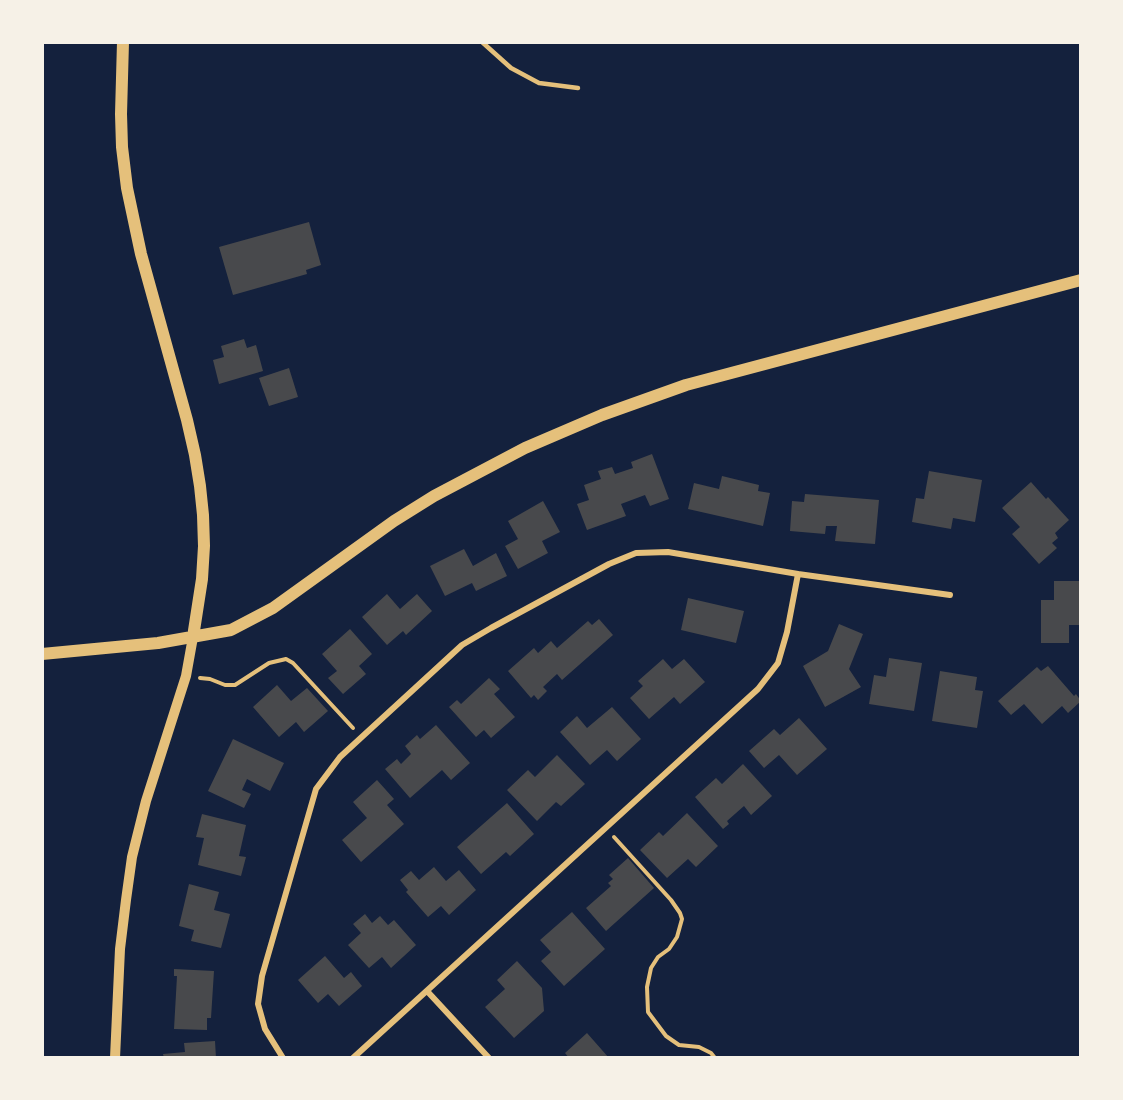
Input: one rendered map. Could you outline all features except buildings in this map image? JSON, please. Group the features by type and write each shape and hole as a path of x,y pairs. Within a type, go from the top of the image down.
{"main road":[{"path":"123,42 122,147 127,188 141,254 187,420 200,486 204,546 202,579 193,637"},
{"path":"42,654 158,643 231,630 273,608 394,520 434,496 525,448 602,414 686,385 1081,280"}],"street":[{"path":"283,1058 265,1029 258,1004 262,976 316,789 340,757 462,645 609,564 636,554 668,552 798,574 950,595"},
{"path":"353,1058 765,680 778,663 787,632 798,574"},
{"path":"115,1058 120,949 132,857 146,801 186,676 193,637"},
{"path":"427,992 489,1058"}],"lane":[{"path":"482,42 511,68 539,83 578,88"}],"path":[{"path":"186,676 210,679 225,686 235,685 269,663 286,659 293,663 362,737"},
{"path":"606,828 670,900 682,919 677,936 669,949 658,957 651,968 647,987 648,1012 666,1036 679,1046 699,1047 711,1053 715,1058"}]}
